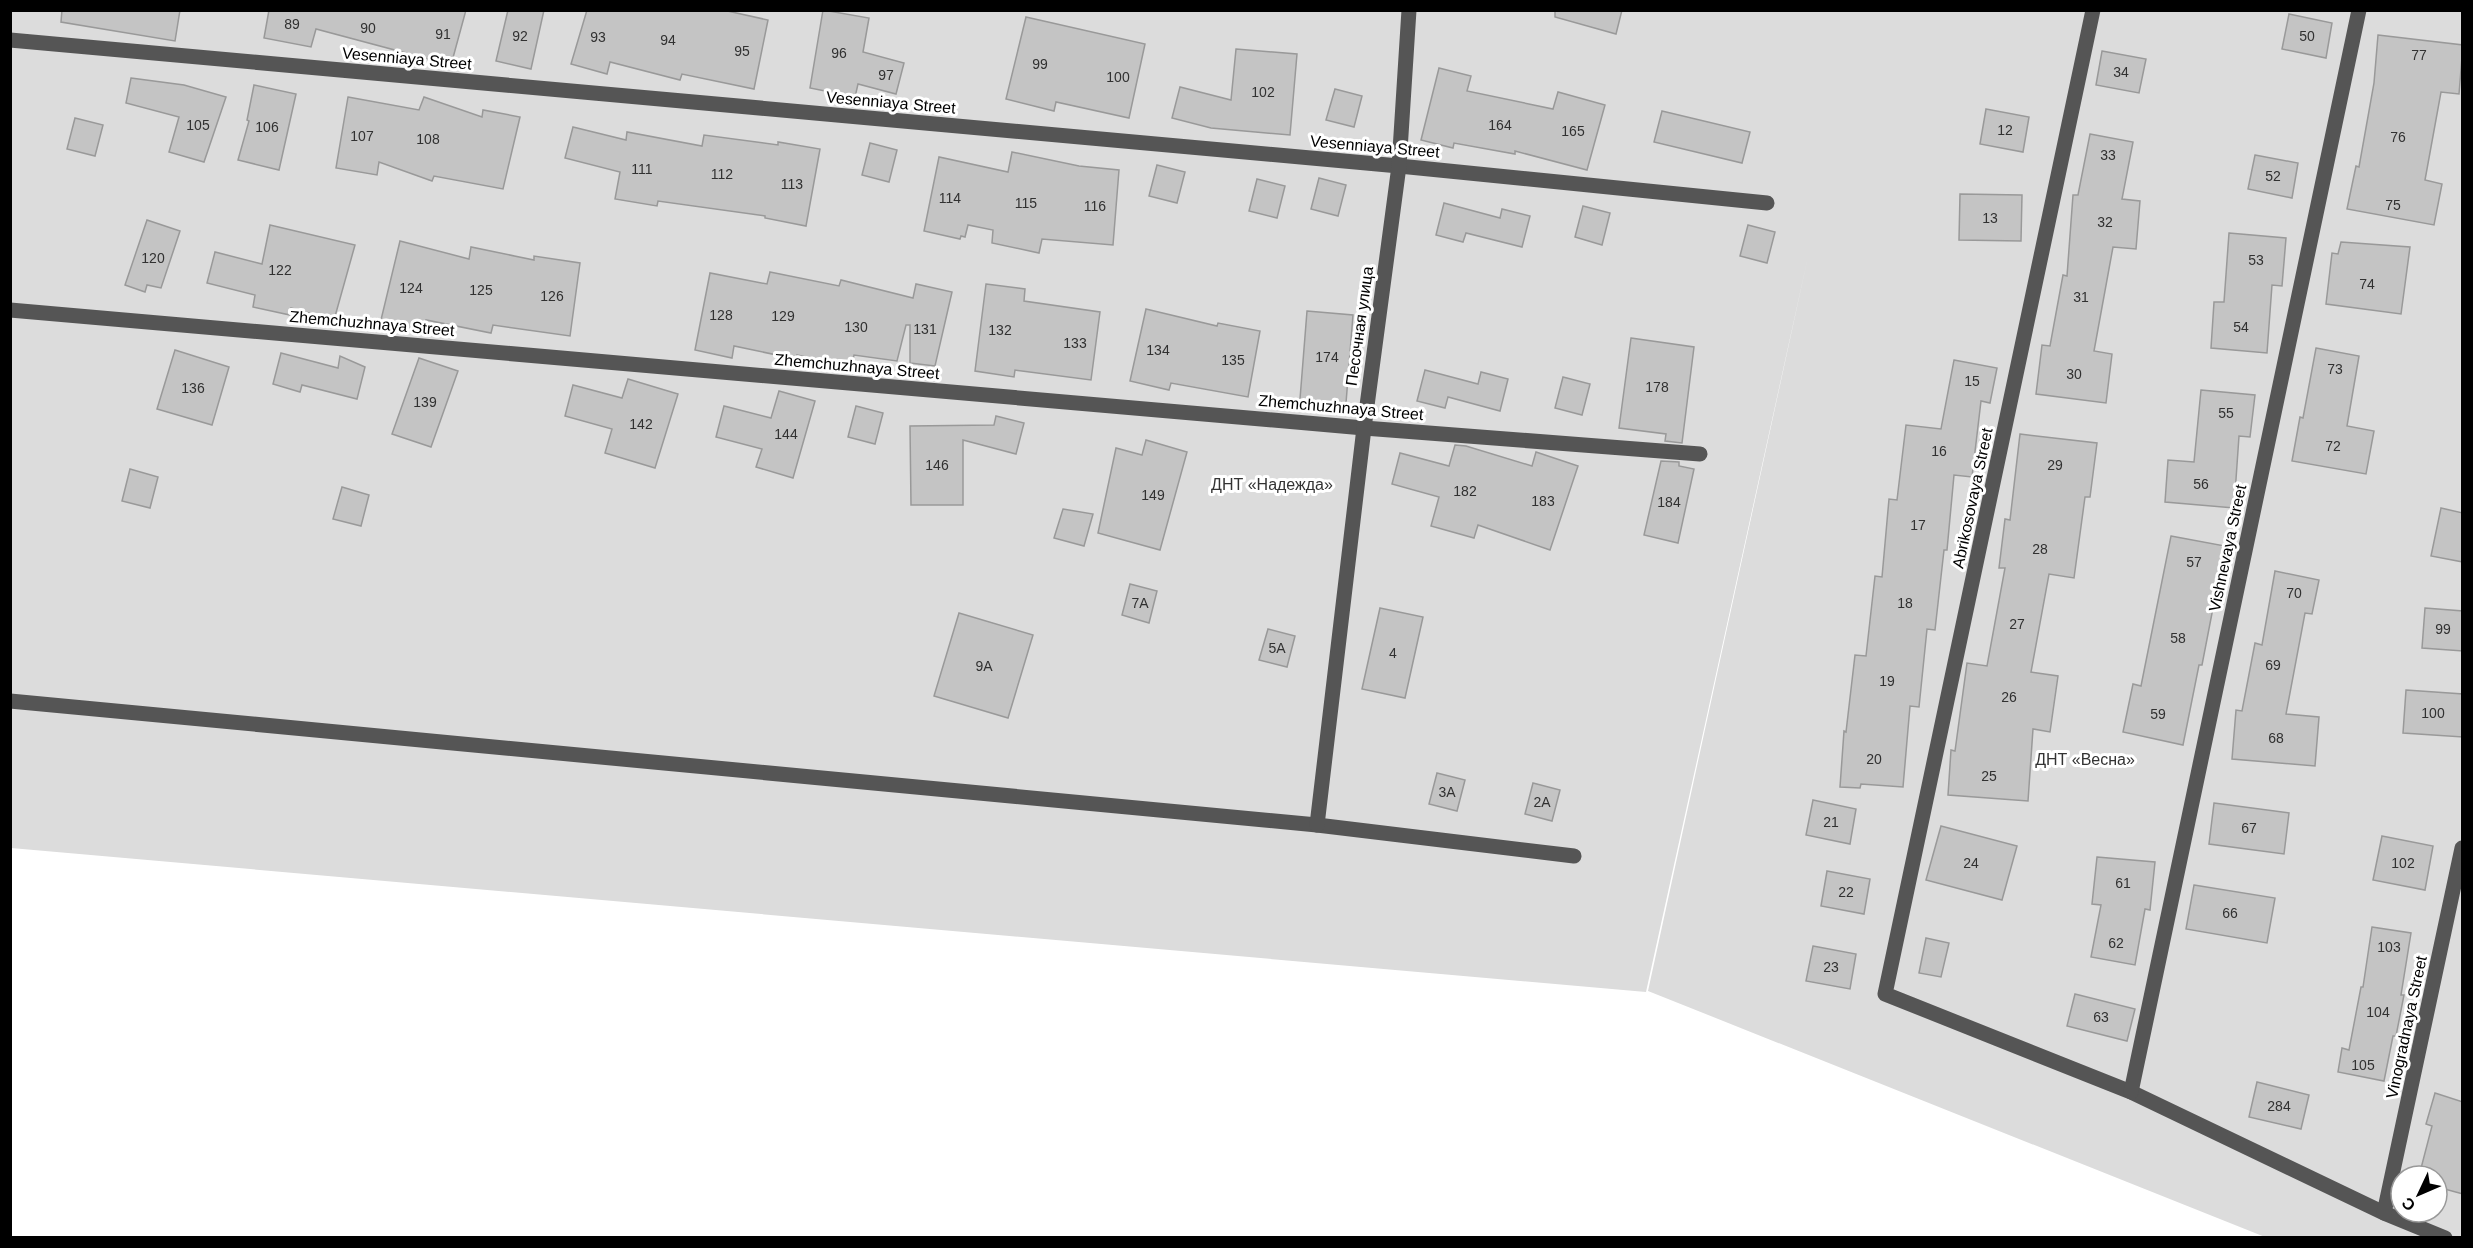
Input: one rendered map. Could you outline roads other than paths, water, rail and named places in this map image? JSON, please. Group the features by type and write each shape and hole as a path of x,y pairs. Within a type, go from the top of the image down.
{"lane":[{"name":"Песочная улица","path":"1317,825 1364,428 1399,166 1409,10"},
{"name":"Abrikosovaya Street","path":"2093,10 1885,994 2131,1092"},
{"name":"Vishnevaya Street","path":"2131,1092 2359,10"},
{"name":"Vesenniaya Street","path":"10,40 1399,166 1767,203"},
{"name":"Zhemchuzhnaya Street","path":"10,310 1364,428 1700,454"},
{"path":"10,701 1317,825 1574,856"},
{"name":"Vinogradnaya Street","path":"2384,1213 2463,848"},
{"path":"2131,1092 2384,1213 2445,1238"}],"park label":[{"name":"ДНТ «Надежда»","path":"1272,484"},
{"name":"ДНТ «Весна»","path":"2085,759"}]}
